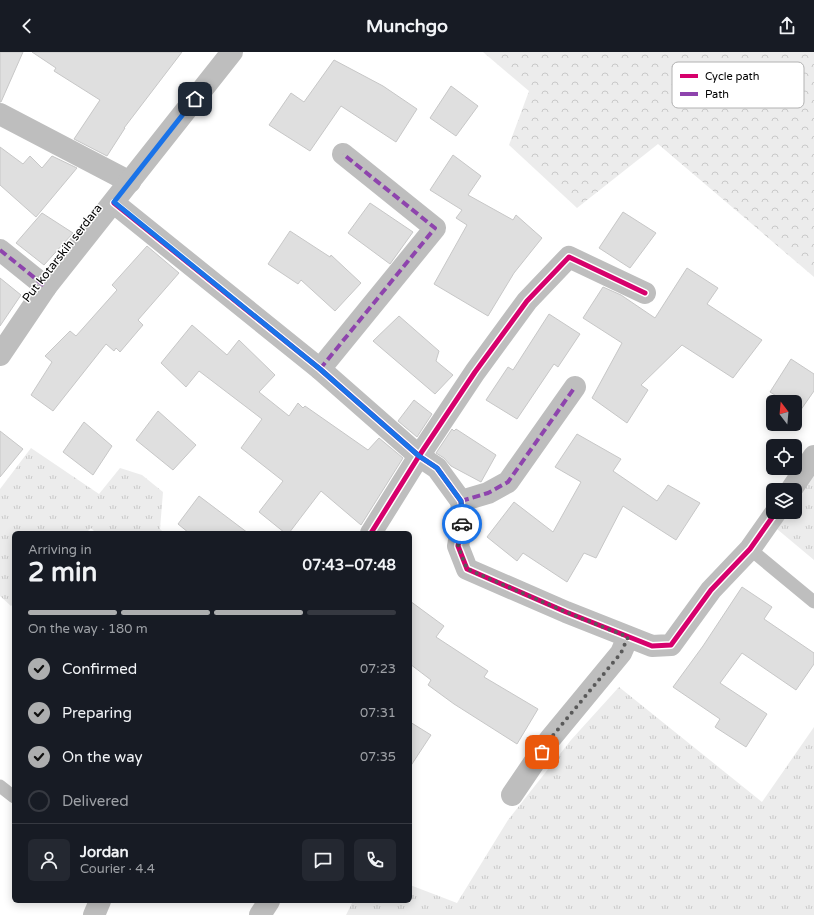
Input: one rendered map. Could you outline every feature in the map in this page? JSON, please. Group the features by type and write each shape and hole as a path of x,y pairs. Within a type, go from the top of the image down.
{"street":[{"name":"Put kotarskih serdara","path":"0,355 46,287 232,52"},
{"path":"0,114 130,182"},
{"path":"320,369 435,228 343,154"},
{"path":"114,202 320,369 419,456 437,468 461,501 463,519 458,546 467,569 566,612 652,646 671,645 711,590 750,548 771,519"},
{"path":"0,250 46,287"},
{"path":"372,531 419,456 475,372 527,301 569,257 645,293"},
{"path":"461,501 488,493 508,482 575,387"},
{"path":"796,483 814,456"},
{"path":"512,795 550,739 621,653 628,637"},
{"path":"94,915 99,903"},
{"path":"260,915 268,903"}],"lane":[{"path":"750,548 814,602"},
{"path":"0,786 12,795"}],"green space":[{"path":"483,52 814,52 814,277 658,144 577,208 509,145 529,91"},
{"path":"31,448 99,494 120,468 142,475 163,492 160,529 162,531 94,531 91,528 88,531 12,531 11,606 0,596 0,489"},
{"path":"814,459 814,560 771,524 774,519 802,519 802,483 799,483"},
{"path":"619,687 762,802 814,727 814,915 346,915 352,903 412,903 412,886 457,903 508,820 571,740"}],"building":[{"path":"0,52 23,52 1,102 0,102"},
{"path":"32,52 182,52 124,128 107,156 74,139 100,100 54,71 56,68"},
{"path":"334,60 383,86 417,109 396,142 341,106 310,151 269,125 291,93 304,102"},
{"path":"451,86 478,106 456,136 430,118"},
{"path":"0,147 23,164 30,156 42,168 52,156 77,168 36,217 0,185"},
{"path":"453,155 481,176 468,195 513,220 516,215 542,238 514,273 488,316 434,284 467,225 456,218 462,210 430,190"},
{"path":"370,203 413,232 390,264 348,233"},
{"path":"623,212 656,233 630,268 599,248"},
{"path":"42,213 73,233 44,265 16,243"},
{"path":"290,231 330,257 331,255 361,283 335,311 301,280 298,284 268,264"},
{"path":"147,246 179,273 138,320 143,325 120,352 116,348 114,351 106,344 53,411 31,395 52,362 45,356 70,331 76,336 117,290 112,285"},
{"path":"687,268 718,288 707,304 762,340 733,378 682,345 641,385 648,390 627,423 592,398 622,343 583,318 603,287 621,295 655,318"},
{"path":"0,278 21,295 0,326"},
{"path":"549,314 580,334 558,367 554,364 517,419 486,400 508,367 513,370"},
{"path":"399,316 439,351 436,361 453,375 435,394 373,341"},
{"path":"192,325 227,355 239,340 275,375 259,392 289,416 298,403 303,408 305,406 368,450 379,438 403,458 361,525 321,491 291,531 283,531 259,512 283,481 241,448 262,419 199,371 186,387 161,363"},
{"path":"791,359 814,374 814,391 802,408 802,395 775,395 770,392"},
{"path":"414,400 432,414 417,437 398,421"},
{"path":"158,411 196,445 173,470 136,440"},
{"path":"84,422 112,446 93,475 63,452"},
{"path":"452,429 454,431 456,429 496,455 481,482 451,466 444,458 436,453"},
{"path":"0,431 23,449 0,477"},
{"path":"577,434 621,459 613,471 657,501 668,485 700,503 676,540 623,506 596,558 584,553 567,582 523,553 517,561 487,537 514,502 553,532 581,482 555,467"},
{"path":"199,496 245,531 187,531 178,524"},
{"path":"742,587 772,607 764,619 814,653 814,664 796,690 742,653 720,683 767,714 746,747 715,727 720,719 673,687 703,646"},
{"path":"412,602 444,626 436,637 488,671 484,677 538,709 517,744 454,704 428,685 431,680 412,666"},
{"path":"412,723 431,735 412,764"}],"marked path":[{"path":"320,369 435,228 343,154"},
{"path":"0,250 46,287"},
{"path":"461,501 488,493 508,482 575,387"}],"cycle path":[{"path":"114,203 320,369 419,456 437,468 461,501 463,519 458,546 467,569 566,612 652,646 671,645 711,590 750,549 771,519"},
{"path":"372,531 419,456 475,372 527,301 569,257 645,293"}],"way so far":[{"path":"462,524 458,546 467,569 628,637 621,653 550,739 542,752"}],"route":[{"path":"195,99 114,202 320,369 419,456 437,468 461,501 463,519 462,524"}]}
